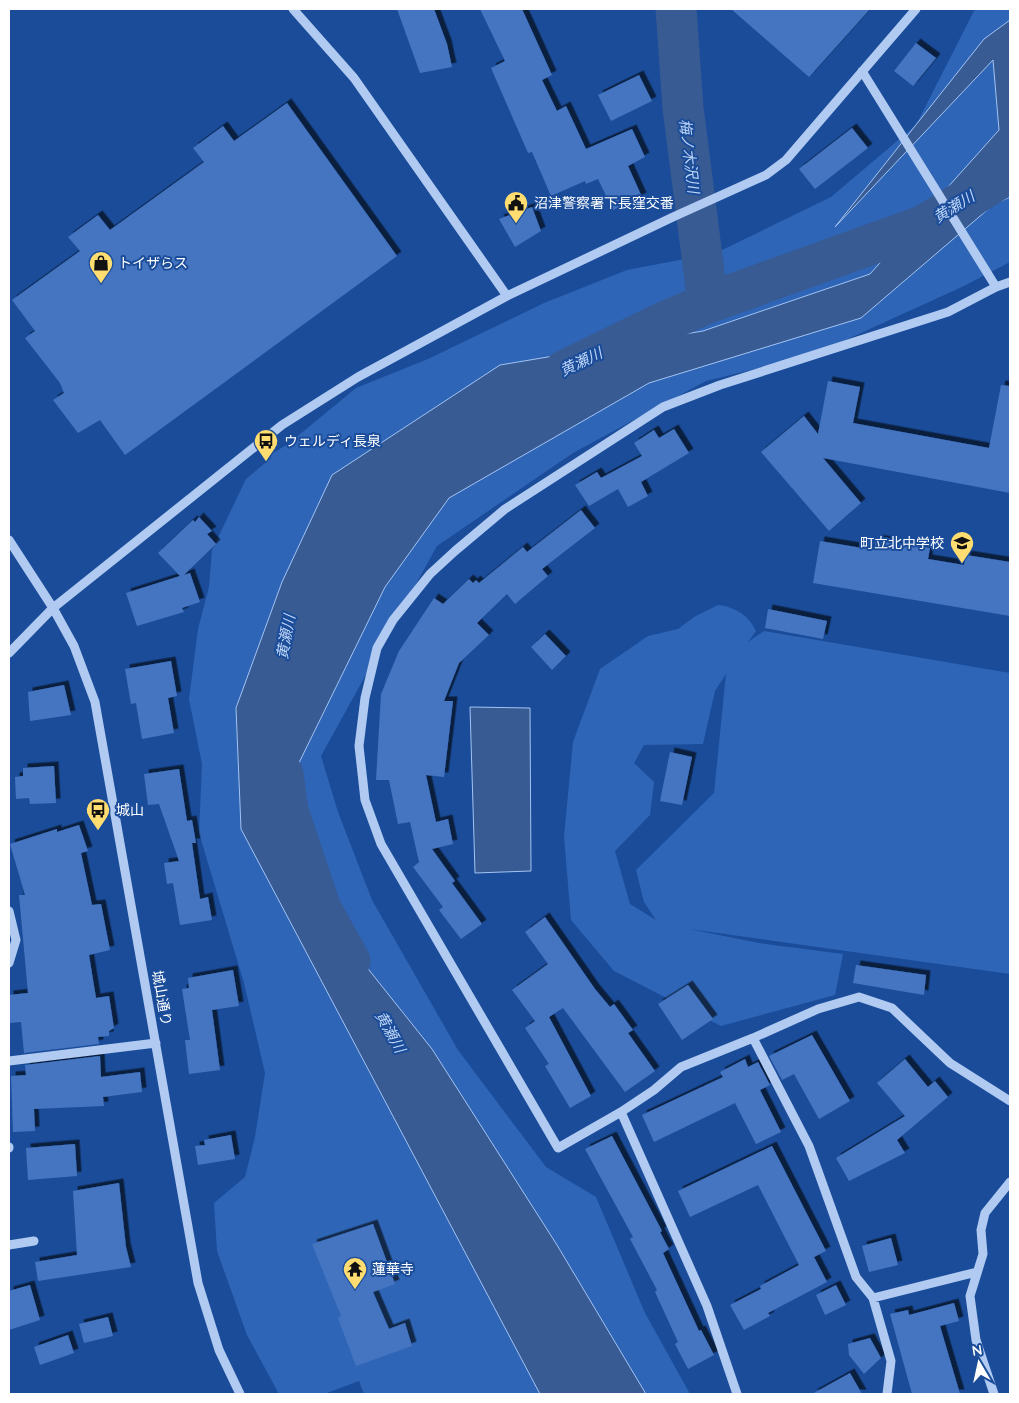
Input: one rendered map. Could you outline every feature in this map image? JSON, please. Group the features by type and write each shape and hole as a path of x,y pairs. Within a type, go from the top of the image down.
{"street":[{"path":"292,9 354,78 507,296"},
{"path":"9,653 54,608 282,425 358,378 507,296 673,216 766,175 786,160 916,9"},
{"path":"862,71 996,287"},
{"path":"1010,282 996,287 948,312 720,385 662,407 505,509 430,574 394,620 377,648 364,698 359,746 365,800 381,844 558,1148 621,1112 654,1090 681,1067 818,1009 859,997 892,1008 950,1063 1010,1101"},
{"name":"城山通り","path":"9,540 54,608 74,646 96,702 198,1283 219,1350 240,1394"},
{"path":"9,911 16,940 9,963"},
{"path":"753,1038 809,1146 856,1278 873,1298 891,1361 888,1394"},
{"path":"9,1061 156,1042"},
{"path":"621,1112 707,1306 738,1394"},
{"path":"994,1394 975,1331 970,1296 983,1254 981,1230 985,1212 1010,1182"},
{"path":"9,1246 34,1241"},
{"path":"873,1298 977,1272"}],"shaded area":[{"path":"975,9 1010,9 1010,262 964,286 815,354 706,381 573,453 437,546 321,756 338,812 372,900 458,1050 546,1167 596,1197 645,1313 690,1394 364,1394 359,1381 324,1394 279,1394 247,1335 217,1251 214,1203 245,1177 255,1137 265,1073 244,983 199,833 202,764 189,699 198,629 209,587 212,550 246,479 270,459 273,453 288,444 356,388 428,359 544,303 627,270 716,253 831,197 916,125"},
{"path":"718,605 724,606 741,613 753,625 756,631 748,642 764,631 1010,673 1010,974 689,929 759,943 843,954 835,995 721,1026 614,971 571,920 564,837 573,742 600,669 648,636 678,629 694,617","holes":["726,674 714,793 636,870 644,902 656,920 630,904 615,851 650,815 654,782 634,763 644,745 703,744 715,691"]}],"water":[{"path":"1010,20 1010,197 993,205 861,318 649,383 449,498 385,587 294,773 294,876 432,1049 557,1245 646,1394 540,1394 241,829 236,708 282,582 332,475 500,365 703,331 870,274 999,130 993,60 835,227 984,39"},
{"path":"470,707 530,708 531,871 475,873"}],"building":[{"path":"397,9 434,9 447,44 452,67 420,73"},
{"path":"480,9 522,9 552,75 542,80 557,111 566,106 586,149 632,129 645,157 628,166 642,197 613,210 598,179 586,184 585,181 551,196 532,152 528,153 491,68 505,61"},
{"path":"731,9 870,9 809,77"},
{"path":"916,43 936,58 913,86 894,71"},
{"path":"639,75 652,101 611,121 598,95"},
{"path":"287,103 397,256 125,455 100,420 78,433 53,400 64,393 60,383 25,338 35,331 12,300 80,251 68,237 98,215 110,230 204,162 193,148 223,126 234,141"},
{"path":"852,128 868,148 815,189 799,169"},
{"path":"532,207 541,231 515,247 499,219"},
{"path":"828,381 860,387 853,423 989,448 1001,385 1010,386 1010,493 823,458 861,503 829,531 761,452 804,416 818,434"},
{"path":"674,429 689,453 641,482 648,496 628,507 618,489 589,506 575,485 597,472 601,478 642,456 634,443 654,430 659,438"},
{"path":"581,510 595,528 542,569 548,576 515,604 507,594 477,623 489,635 459,663 444,701 453,701 444,777 426,775 436,822 448,819 453,844 432,849 455,881 452,883 482,924 461,939 439,910 443,907 413,867 419,862 410,822 398,824 389,780 376,780 381,694 399,651 434,598 443,604 469,579 473,583 476,580 479,583 523,547 527,552"},
{"path":"199,517 212,531 207,534 216,544 184,575 190,573 200,602 182,608 184,612 137,626 126,593 180,576 158,553 193,520 195,522"},
{"path":"876,539 930,548 928,559 964,565 966,555 1010,562 1010,616 813,583 820,541 874,550"},
{"path":"768,609 827,621 823,639 765,628"},
{"path":"545,634 566,656 552,670 531,647"},
{"path":"171,661 177,696 168,698 174,733 142,739 136,703 131,704 125,669"},
{"path":"64,685 71,715 30,721 28,692"},
{"path":"670,752 692,757 682,805 660,801"},
{"path":"54,766 56,803 30,804 29,798 16,799 15,777 23,776 23,768"},
{"path":"179,769 187,821 192,820 196,843 192,843 200,899 208,897 212,920 180,925 173,883 167,884 164,863 179,861 159,804 148,805 144,774"},
{"path":"79,825 88,851 81,853 92,905 101,904 110,950 89,955 96,998 109,996 114,1028 109,1031 109,1036 98,1037 99,1044 24,1053 21,1022 10,1023 9,1009 9,995 28,993 19,895 25,895 10,844 57,829 57,832"},
{"path":"545,917 595,989 610,1007 614,1004 633,1030 628,1033 655,1071 625,1092 563,1008 549,1017 591,1096 570,1108 545,1066 549,1064 525,1028 535,1021 512,990 548,964 525,932"},
{"path":"856,965 926,975 924,995 853,983"},
{"path":"233,970 239,1006 212,1010 220,1070 189,1074 185,1040 190,1040 182,989 189,988 188,978"},
{"path":"688,985 713,1019 682,1040 658,1004"},
{"path":"812,1035 850,1101 819,1119 794,1074 782,1080 769,1056"},
{"path":"100,1056 101,1077 140,1072 142,1092 103,1097 104,1106 34,1109 35,1131 13,1132 11,1076 26,1075 25,1065"},
{"path":"745,1059 748,1067 758,1062 770,1085 760,1090 781,1132 756,1144 735,1103 654,1142 642,1115 723,1077 720,1072"},
{"path":"905,1059 928,1087 935,1081 948,1097 897,1140 905,1153 849,1181 836,1158 905,1116 877,1083"},
{"path":"231,1135 235,1159 198,1165 195,1146 205,1145 204,1140"},
{"path":"612,1136 662,1231 660,1232 669,1249 663,1253 699,1331 701,1330 714,1355 688,1369 675,1344 678,1342 655,1292 657,1290 630,1239 633,1237 585,1149"},
{"path":"75,1144 77,1176 28,1180 26,1148"},
{"path":"772,1146 826,1251 814,1257 827,1282 768,1313 770,1316 744,1330 730,1305 761,1289 760,1286 799,1265 758,1185 690,1217 678,1191"},
{"path":"119,1183 126,1247 131,1267 38,1281 35,1262 77,1255 73,1191"},
{"name":"蓮華寺","path":"373,1224 395,1284 373,1292 389,1329 405,1323 412,1346 356,1366 338,1318 341,1316 312,1244"},
{"path":"891,1238 898,1265 869,1272 862,1246"},
{"path":"30,1285 40,1320 9,1330 9,1291"},
{"path":"836,1285 846,1305 825,1315 816,1295"},
{"path":"954,1303 959,1321 940,1326 960,1394 912,1394 890,1314 908,1310 909,1315"},
{"path":"108,1317 113,1336 84,1343 79,1324"},
{"path":"68,1335 74,1353 40,1365 34,1347"},
{"path":"870,1338 881,1358 864,1374 849,1355 848,1344"},
{"path":"850,1373 862,1394 812,1394"}],"waterway":[{"name":"梅ノ木沢川","path":"676,9 683,108 708,303"},
{"name":"黄瀬川","path":"564,371 662,323 708,303 925,225 1010,172"},
{"name":"黄瀬川","path":"283,774 288,811 321,909 350,961"}],"place":[{"name":"沼津警察署下長窪交番","path":"516,224"},
{"name":"トイザらス","path":"101,284"},
{"name":"ウェルディ長泉","path":"266,462"},
{"name":"町立北中学校","path":"962,564"},
{"name":"城山","path":"98,831"},
{"name":"蓮華寺","path":"355,1290"}]}
